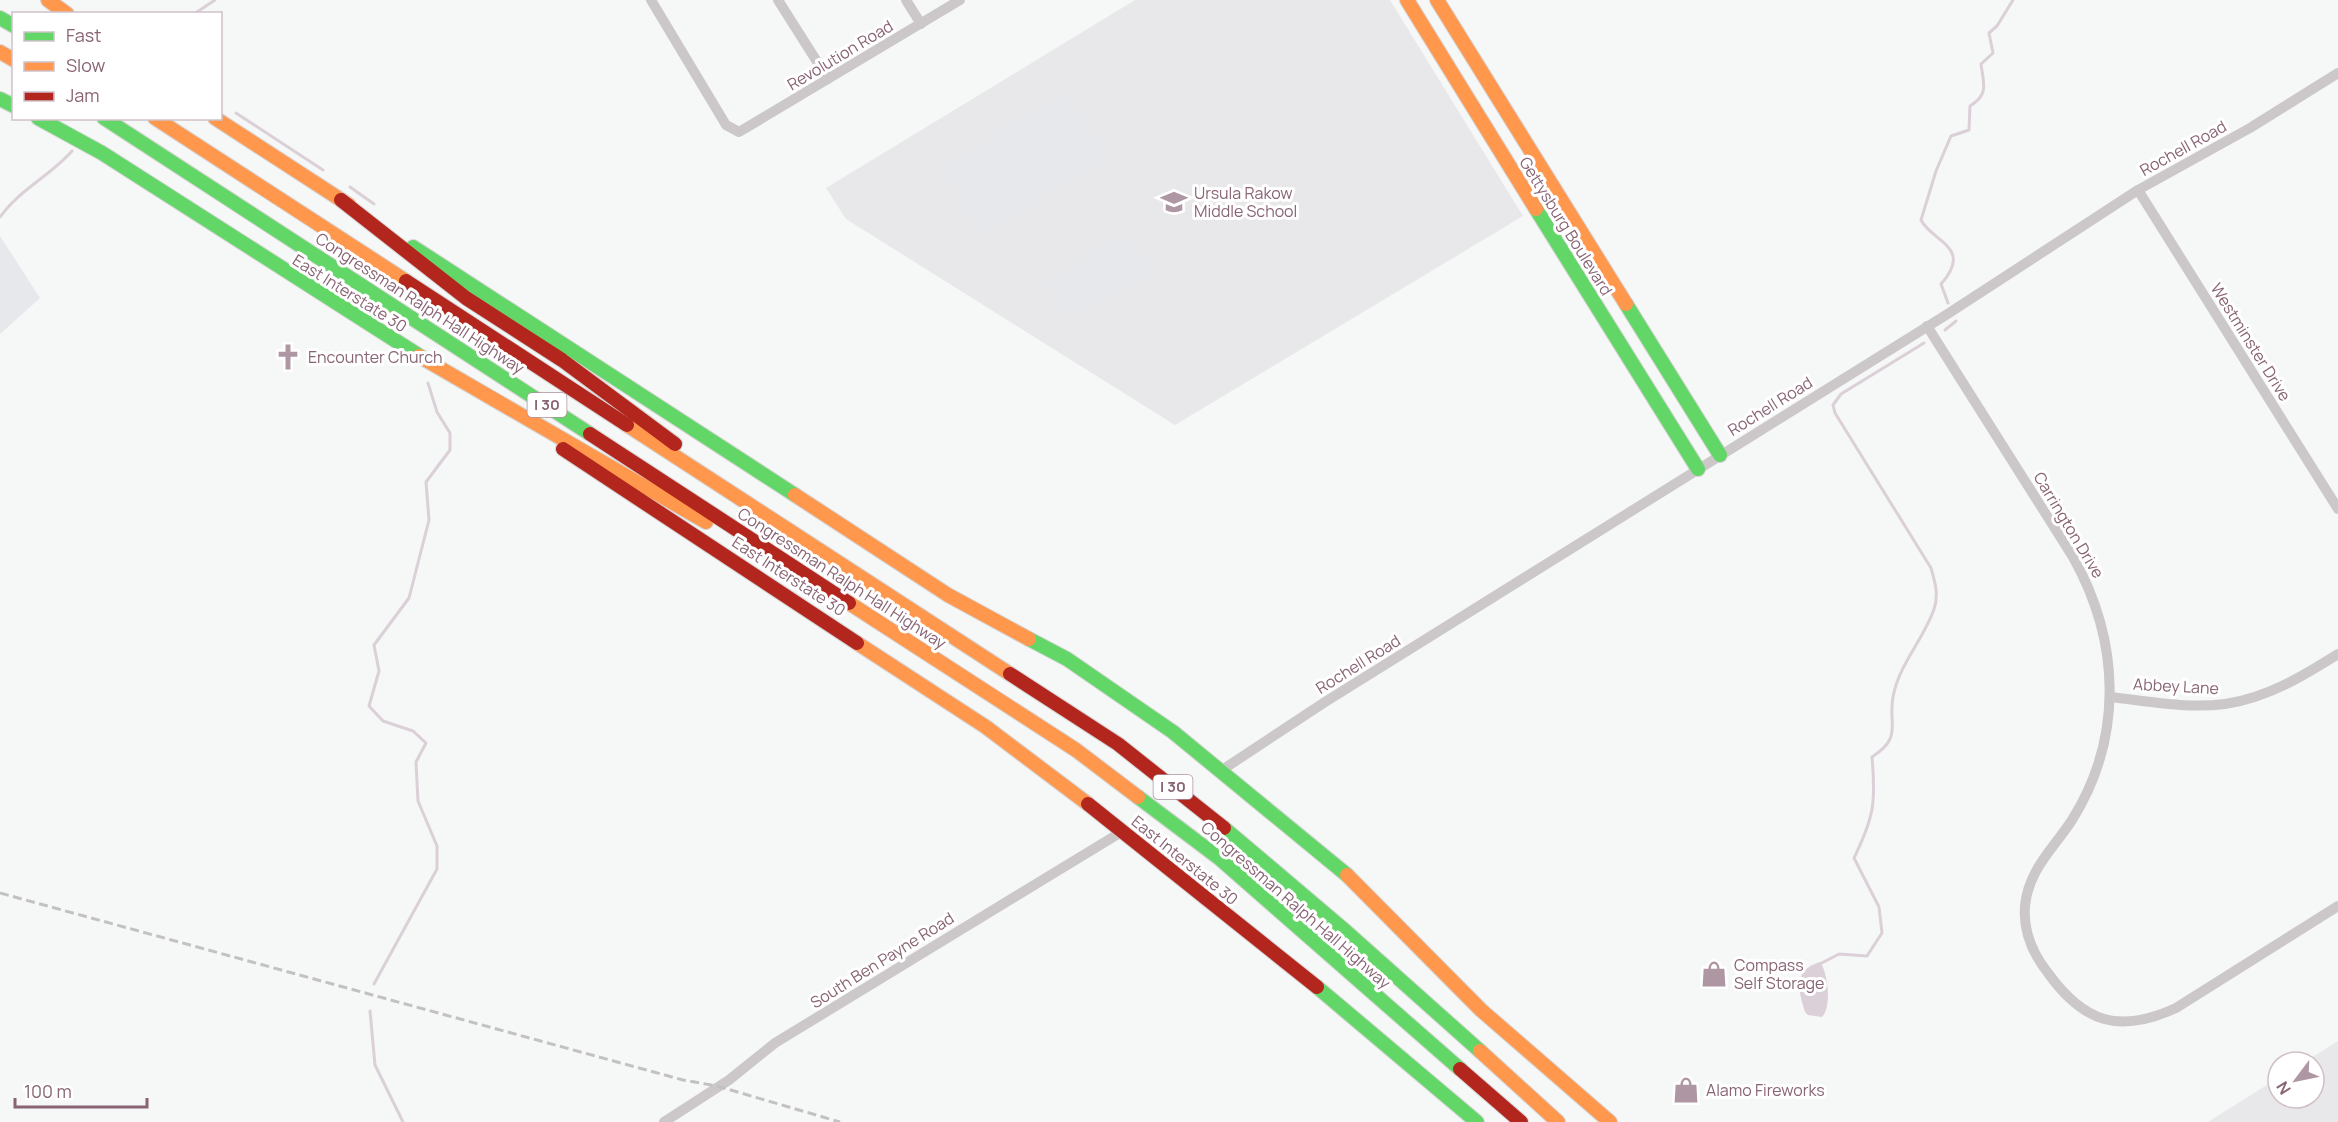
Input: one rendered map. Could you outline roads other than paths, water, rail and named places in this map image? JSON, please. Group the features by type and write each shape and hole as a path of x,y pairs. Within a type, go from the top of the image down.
{"main road":[{"path":"48,0 64,12"},
{"name":"Gettysburg Boulevard","path":"1407,0 1698,469"},
{"name":"Gettysburg Boulevard","path":"1437,0 1720,455"},
{"name":"East Interstate 30","path":"43,120 102,153 162,194 419,356 925,684 986,727 1123,831 1366,1026 1478,1122"},
{"name":"Congressman Ralph Hall Highway","path":"107,120 1076,750 1219,858 1521,1122"},
{"name":"Congressman Ralph Hall Highway","path":"158,120 1118,744 1277,870 1392,970 1558,1122"},
{"path":"218,120 948,595 1067,659 1173,732 1335,863 1481,1010 1610,1122"},
{"path":"341,200 458,292 562,360 659,431 749,503"},
{"path":"419,356 696,516 988,693"}],"street":[{"name":"Revolution Road","path":"651,0 726,125 734,132 744,130 960,0"},
{"path":"778,0 828,79"},
{"path":"906,0 921,24"},
{"name":"Rochell Road","path":"1222,770 1927,326 2138,190 2250,128 2338,73"},
{"name":"Westminster Drive","path":"2138,190 2338,509"},
{"name":"Carrington Drive","path":"1927,326 2090,586 2102,621 2109,663 2110,697 2099,762 2072,819 2038,866 2025,906 2026,928 2032,947 2044,968 2073,1005 2091,1016 2128,1022 2156,1017 2176,1008 2338,906"},
{"name":"Abbey Lane","path":"2110,697 2193,705 2225,704 2256,697 2288,684 2338,654"},
{"name":"South Ben Payne Road","path":"664,1122 680,1118 775,1043 1123,831"}],"waterway":[{"path":"197,12 215,0"},
{"path":"1948,303 1941,284 1950,272 1953,261 1952,253 1948,246 1926,228 1921,220 1936,171 1951,136 1969,130 1970,106 1980,97 1984,87 1981,64 1993,53 1989,33 1997,26 2013,0"},
{"path":"236,113 323,170"},
{"path":"0,217 16,199 72,151"},
{"path":"350,187 374,204"},
{"path":"1945,330 1956,321"},
{"path":"1818,965 1839,954 1867,956 1882,933 1879,907 1854,858 1866,831 1872,809 1874,786 1872,757 1882,750 1891,737 1892,707 1896,685 1930,620 1936,599 1931,568 1835,413 1833,405 1841,394 1924,343"},
{"path":"374,984 437,869 437,846 418,801 416,762 426,743 413,731 383,721 369,706 379,671 374,645 409,598 429,520 426,482 450,450 450,433 437,412 428,383"},
{"path":"370,1011 375,1065 403,1122"}],"railway":[{"path":"0,893 683,1080 717,1086 840,1122"}],"place":[{"name":"Ursula Rakow Middle School","path":"1174,202"},
{"name":"Encounter Church","path":"288,357"},
{"name":"Compass Self Storage","path":"1714,974"},
{"name":"Alamo Fireworks","path":"1686,1090"}]}
